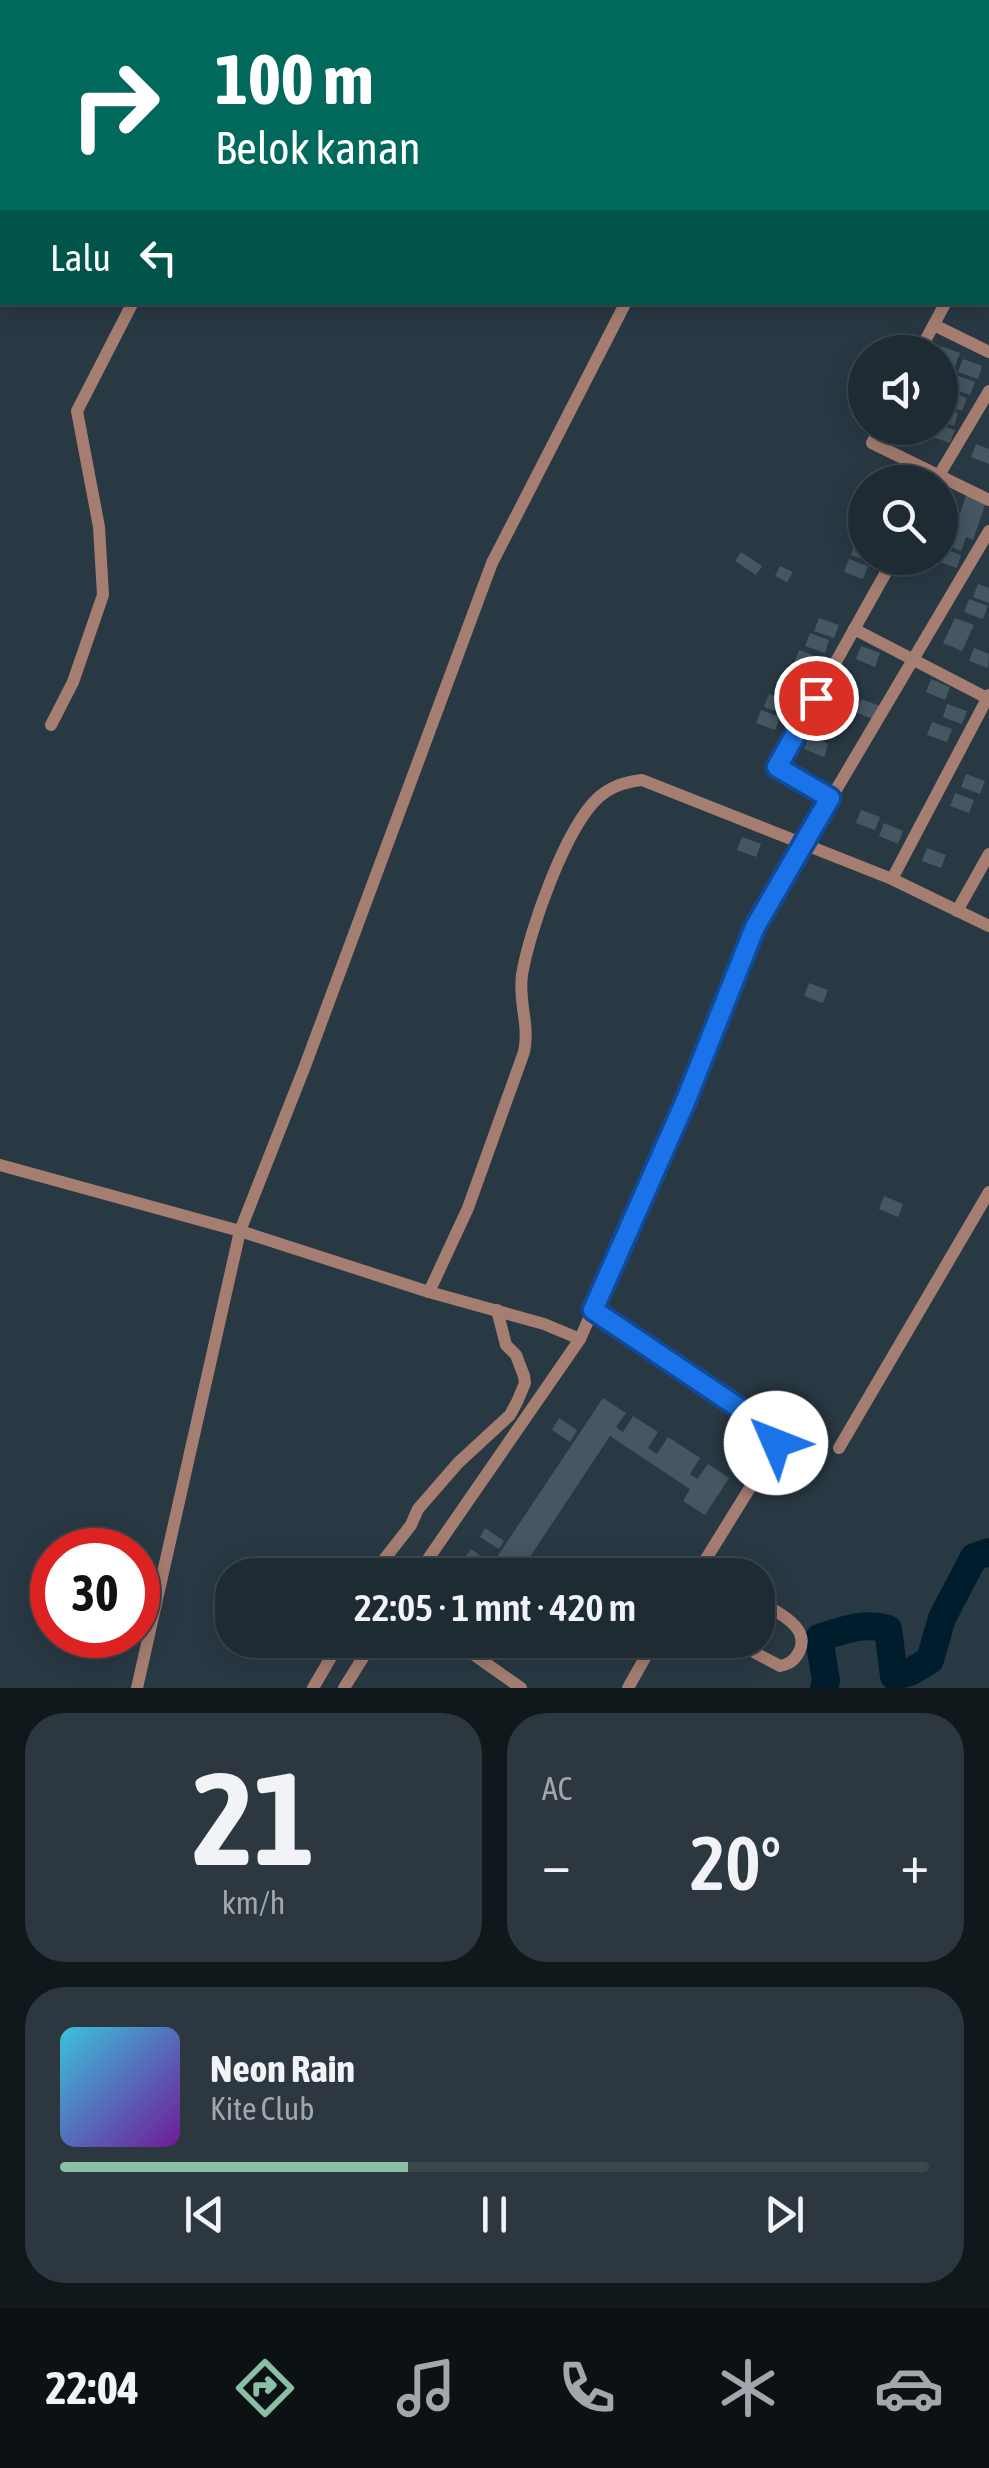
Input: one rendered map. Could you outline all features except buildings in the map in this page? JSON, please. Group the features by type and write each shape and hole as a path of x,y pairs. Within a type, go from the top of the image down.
{"street":[{"path":"51,725 73,682 103,594 99,527 77,411 131,305"},
{"path":"137,1688 240,1231 492,564 625,305"},
{"path":"928,335 944,305"},
{"path":"934,325 989,352"},
{"path":"946,465 989,390"},
{"path":"878,445 914,465"},
{"path":"958,487 989,500"},
{"path":"428,1558 580,1339 686,1100 755,927 989,530"},
{"path":"830,798 777,767 884,575"},
{"path":"854,629 989,697 892,879"},
{"path":"429,1292 468,1208 524,1052 528,1035 520,993 522,974 542,906 557,867 595,801 623,783 642,780 892,879 989,926"},
{"path":"957,911 989,854"},
{"path":"0,1165 240,1231 580,1339"},
{"path":"839,1448 989,1192"},
{"path":"386,1558 411,1526 418,1508 458,1462 510,1415 518,1402 524,1376 516,1356 506,1345 497,1310"},
{"path":"593,1310 757,1420 776,1439 774,1450 706,1558"},
{"path":"765,1658 780,1666 793,1660 799,1651 802,1636 796,1626 775,1612"},
{"path":"313,1688 330,1658"},
{"path":"344,1688 363,1658"},
{"path":"478,1658 521,1688"},
{"path":"628,1688 645,1658"}],"waterway":[{"path":"824,1688 819,1638 845,1630 870,1626 888,1629 894,1676 930,1660 942,1618 974,1557 989,1552"}],"route":[{"path":"776,1443 772,1433 757,1420 593,1310 686,1100 755,927 830,798 777,767 816,698"}]}
